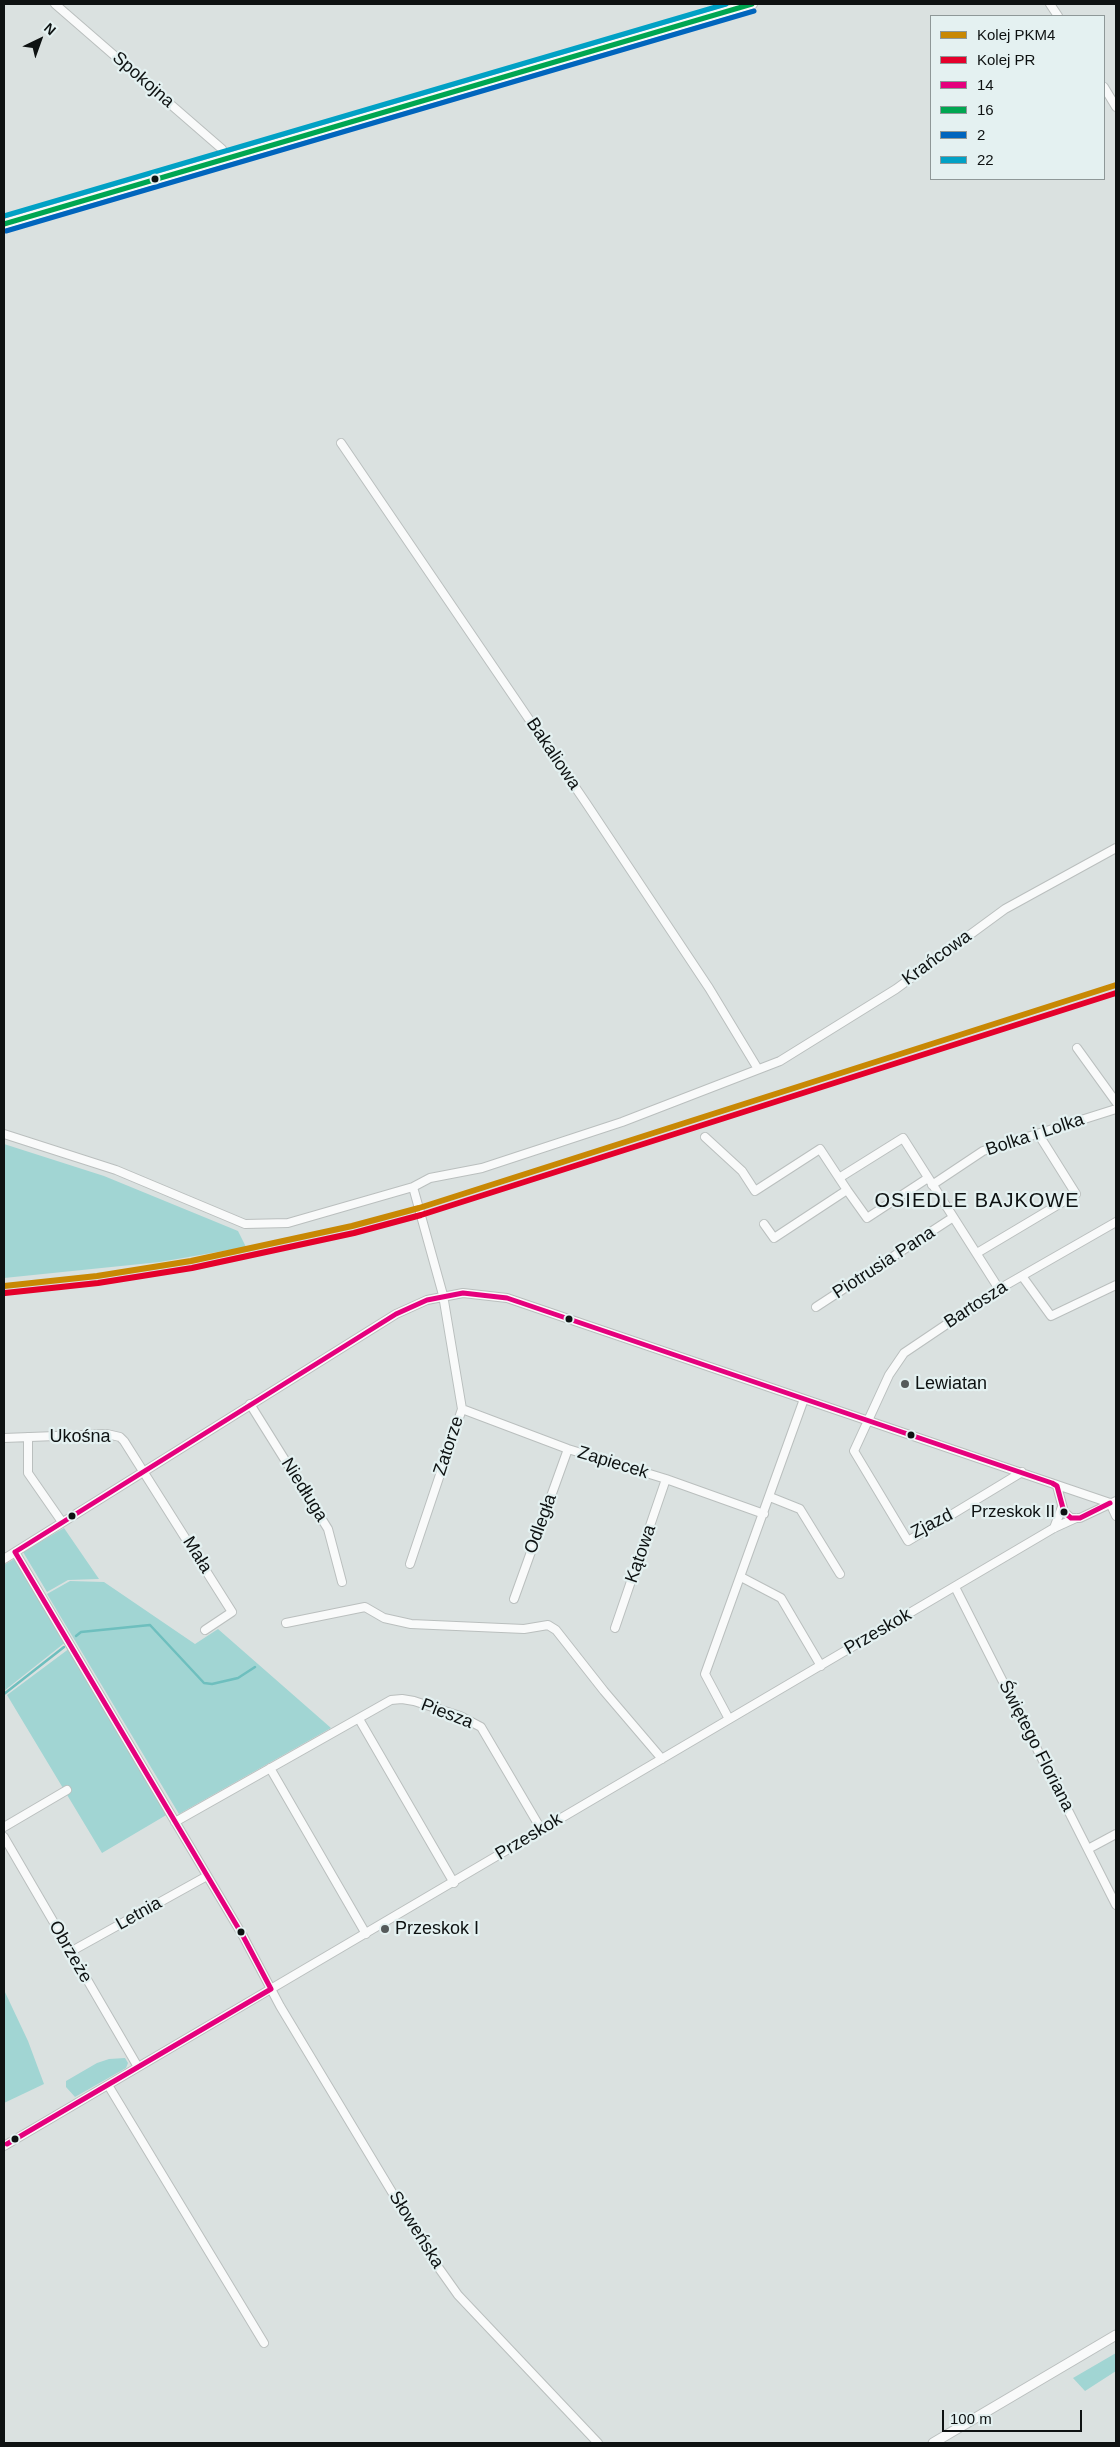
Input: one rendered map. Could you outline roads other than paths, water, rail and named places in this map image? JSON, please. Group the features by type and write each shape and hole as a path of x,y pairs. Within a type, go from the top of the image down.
{"main road":[{"path":"4,224 752,4"}],"street":[{"name":"Spokojna","path":"55,4 222,149 226,159"},
{"path":"1050,4 1057,15"},
{"path":"1105,90 1116,107"},
{"name":"Bakaliowa","path":"341,442 634,875 709,988 758,1069"},
{"name":"Krańcowa","path":"4,1134 116,1170 245,1224 283,1224 413,1187 430,1178 482,1168 622,1122 780,1061 896,988 1005,909 1116,848"},
{"path":"1077,1048 1116,1102"},
{"name":"Bolka i Lolka","path":"847,1190 867,1218 983,1151 1116,1109"},
{"path":"977,1252 1076,1194 1039,1134"},
{"path":"705,1137 742,1171 755,1191 820,1150 847,1190 774,1238 764,1224"},
{"path":"839,1178 903,1138 952,1218 977,1252 999,1289"},
{"name":"Zatorze","path":"410,1564 462,1409 443,1295 413,1187"},
{"name":"Piotrusia Pana","path":"816,1308 952,1218"},
{"name":"Bartosza","path":"869,1421 889,1375 904,1353 999,1289 1115,1225"},
{"path":"1022,1276 1051,1316 1116,1285"},
{"path":"4,1559 396,1314 411,1306 443,1295 479,1293 507,1298 1022,1472 1057,1486 1113,1502"},
{"path":"730,1719 705,1674 804,1399"},
{"name":"Niedługa","path":"250,1404 328,1529 342,1582"},
{"name":"Zapiecek","path":"462,1409 568,1449 764,1514"},
{"name":"Zjazd","path":"869,1421 854,1451 908,1540 1022,1472"},
{"name":"Ukośna","path":"4,1438 113,1434 124,1441 144,1471"},
{"name":"Ukośna","path":"28,1437 28,1473 62,1522"},
{"name":"Odległa","path":"514,1599 568,1449"},
{"name":"Mała","path":"144,1471 232,1612 206,1630"},
{"name":"Kątowa","path":"615,1628 666,1480"},
{"path":"1057,1486 1067,1515 1076,1518 1113,1502"},
{"path":"1054,1528 1066,1495 1080,1492"},
{"path":"1080,1492 1089,1502 1086,1514"},
{"path":"770,1497 800,1509 840,1574"},
{"path":"1113,1502 1116,1516"},
{"name":"Przeskok","path":"4,2146 454,1883 541,1829 955,1588 1054,1528 1076,1518"},
{"name":"Słoweńska","path":"15,1552 207,1876 271,1989 431,2257 458,2295 598,2443"},
{"path":"741,1577 781,1598 820,1666"},
{"name":"Świętego Floriana","path":"955,1588 1116,1905"},
{"path":"286,1623 365,1607 384,1618 411,1624 524,1629 548,1625 556,1630 604,1691 662,1759"},
{"name":"Piesza","path":"175,1822 391,1700 402,1699 414,1701 474,1722 486,1735 541,1829"},
{"path":"359,1719 454,1883"},
{"path":"270,1768 366,1934"},
{"path":"4,1827 67,1790"},
{"path":"1088,1849 1116,1834"},
{"name":"Obrzeże","path":"4,1837 138,2067"},
{"name":"Letnia","path":"70,1952 207,1876"},
{"path":"108,2085 264,2343"},
{"path":"933,2443 1116,2334"}],"waterway":[{"path":"76,1636 81,1632 150,1625 204,1683 212,1684 238,1678 255,1667"},
{"path":"4,1694 64,1647"}],"rail line":[{"name":"PKM4","path":"4,1286 97,1276 191,1261 352,1226 419,1208 1116,985"},
{"name":"PR","path":"5,1293 98,1283 192,1268 354,1233 421,1215 1116,993"}],"place":[{"name":"Lewiatan","path":"905,1384"},
{"name":"Przeskok II","path":"1064,1512"},
{"name":"Przeskok I","path":"385,1929"}],"district":[{"name":"OSIEDLE BAJKOWE","path":"977,1201"}]}
